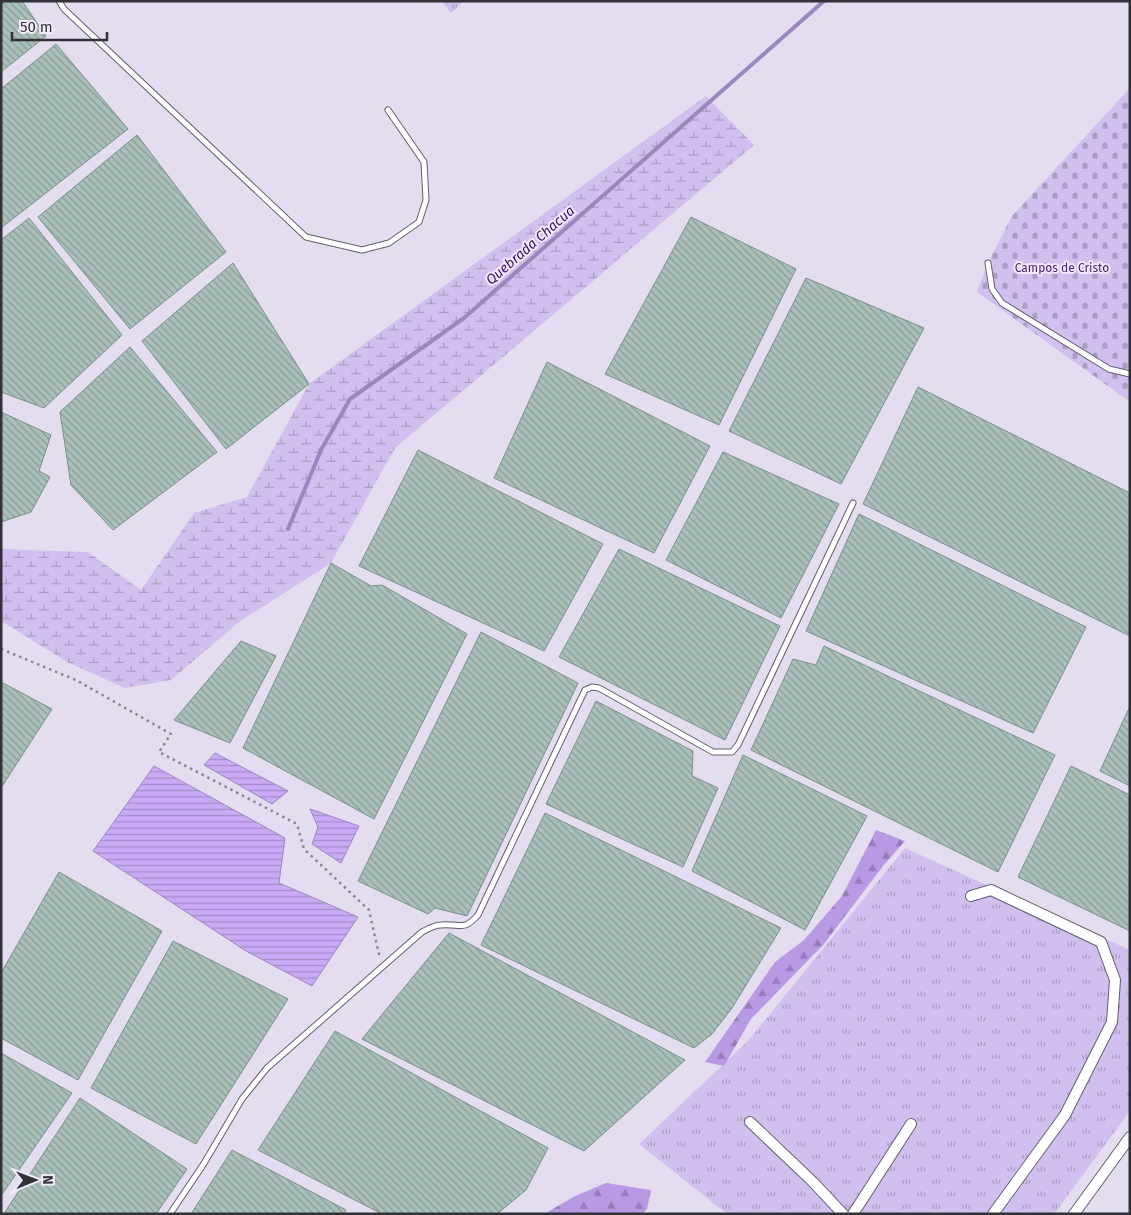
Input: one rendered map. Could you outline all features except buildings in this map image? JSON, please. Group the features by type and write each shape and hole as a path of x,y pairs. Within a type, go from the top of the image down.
{"street":[{"path":"971,896 991,890 1101,942 1115,980 1112,1022 1065,1115 993,1214"},
{"path":"750,1122 813,1182 843,1214"},
{"path":"853,1214 911,1124"},
{"path":"1074,1214 1130,1137"},
{"path":"1064,1214 1088,1195"}],"lane":[{"path":"59,1 64,9 306,236 362,250 389,243 419,222 426,200 424,162 388,110"},
{"path":"988,263 992,289 1002,303 1109,369 1130,374"},
{"path":"170,1214 203,1165 242,1099 267,1068 382,970 422,932 442,924 458,927 469,925 478,915 585,690 592,687 599,688 713,752 732,752 738,745 853,503"}],"path":[{"path":"1,650 76,680 171,734 159,752 297,824 304,850 369,910 382,970"}],"green space":[{"path":"442,1 464,1 451,13"},
{"name":"Campos de Cristo","path":"1130,88 1130,402 977,292 988,263 1012,216"},
{"path":"706,96 754,145 395,448 331,563 239,622 171,680 125,688 67,662 1,621 1,549 88,552 141,590 194,513 247,497 309,384"},
{"path":"876,830 905,841 883,866 824,944 751,1019 724,1066 705,1062 775,962 804,940 842,896"},
{"path":"905,848 1130,950 1130,1111 1054,1214 727,1214 639,1144 748,1041"},
{"path":"606,1183 651,1190 647,1209 642,1214 544,1214 575,1196"}],"shaded area":[{"path":"215,753 288,791 272,804 204,765"},
{"path":"154,766 285,838 279,883 358,917 312,986 246,951 93,851"},
{"path":"310,809 359,826 341,863 312,844 318,827"}],"waterway":[{"name":"Quebrada Chacua","path":"288,529 321,450 350,399 464,318 824,1"}]}
